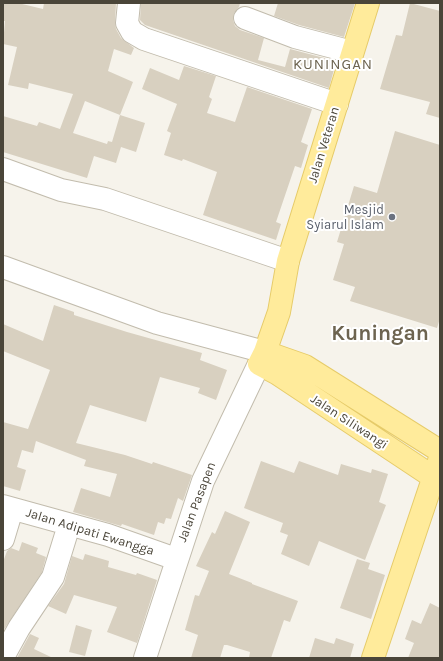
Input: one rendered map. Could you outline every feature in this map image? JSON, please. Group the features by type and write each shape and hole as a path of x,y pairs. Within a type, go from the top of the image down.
{"main road":[{"name":"Jalan Veteran","path":"262,358 278,312 288,261 368,3"},
{"name":"Jalan Siliwangi","path":"262,358 305,366 440,452"},
{"name":"Jalan Siliwangi","path":"262,358 278,374 438,471"},
{"path":"374,658 438,471"}],"street":[{"path":"129,3 127,23 132,32 144,39 337,104"},
{"path":"245,18 295,37 352,52"},
{"path":"3,169 61,190 106,200 288,261"},
{"path":"3,267 157,323 262,358"},
{"name":"Jalan Pasapen","path":"144,658 203,481 262,358"},
{"path":"3,540 8,508"},
{"name":"Jalan Adipati Ewangga","path":"8,508 108,535 176,559"},
{"path":"3,658 19,628 53,576 69,525"}],"building":[{"path":"3,3 18,3 43,9 44,3 116,3 116,29 121,38 134,48 131,55 114,49 108,71 133,82 120,115 145,123 136,152 121,147 116,163 94,156 87,178 3,152 3,116 37,126 39,122 60,129 73,94 29,83 28,89 8,85 17,47 3,44 5,21 3,21","holes":["85,101 120,115 112,142 108,141 107,144 73,133"]},
{"path":"141,3 240,3 239,7 234,13 233,20 235,26 240,30 264,38 258,60 285,67 290,49 336,62 329,88 145,25 140,20"},
{"path":"278,3 355,3 344,37 299,25 274,16"},
{"path":"410,3 440,11 440,118 426,114 430,102 380,89 396,35 402,36"},
{"path":"184,66 216,76 209,97 212,99 207,113 235,122 247,87 312,109 301,142 308,145 301,168 295,166 276,222 281,224 276,240 203,215 217,172 183,159 182,161 164,155 171,133 167,131 177,104 142,89 150,68 179,80"},
{"name":"Mesjid Syiarul Islam","path":"395,131 440,145 440,318 437,328 350,301 355,287 333,280 344,244 337,242 354,186 377,193"},
{"path":"54,305 74,312 74,315 127,332 202,353 200,360 227,370 216,400 198,393 200,388 160,377 146,422 90,405 76,443 125,455 152,464 153,462 192,475 183,501 178,498 171,519 166,518 164,524 158,522 154,535 122,524 121,526 73,512 81,488 110,497 117,474 84,466 86,460 36,441 33,453 22,450 17,467 26,470 20,491 3,486 3,422 28,429 50,370 3,351 3,324 43,341"},
{"path":"261,461 294,473 299,461 338,475 341,464 371,473 372,469 388,474 379,502 386,505 365,560 319,541 309,566 281,554 288,535 280,532 283,523 244,508"},
{"path":"225,511 250,522 229,574 298,601 290,622 284,620 271,658 249,658 250,652 224,645 220,658 191,658 198,635 185,630 195,595 199,596 209,571 196,566 212,532 215,534"},
{"path":"22,542 38,548 36,553 46,557 42,572 3,631 3,562 7,551 11,548 19,551"},
{"path":"85,554 109,561 108,567 136,575 137,573 157,580 137,643 107,632 117,607 74,595 66,614 48,606 64,584 72,556 83,560"},
{"path":"357,559 370,563 368,569 385,575 371,619 340,608"},
{"path":"430,603 440,608 440,658 408,658 414,643 405,639 412,620 421,624"},
{"path":"76,625 92,630 85,656 69,652"},
{"path":"30,634 39,638 34,649 53,658 17,658"},
{"path":"315,638 334,644 336,638 354,644 350,658 309,658"}],"place":[{"name":"Mesjid Syiarul Islam","path":"392,217"}],"district":[{"name":"KUNINGAN","path":"333,65"},
{"name":"Kuningan","path":"380,334"}]}
